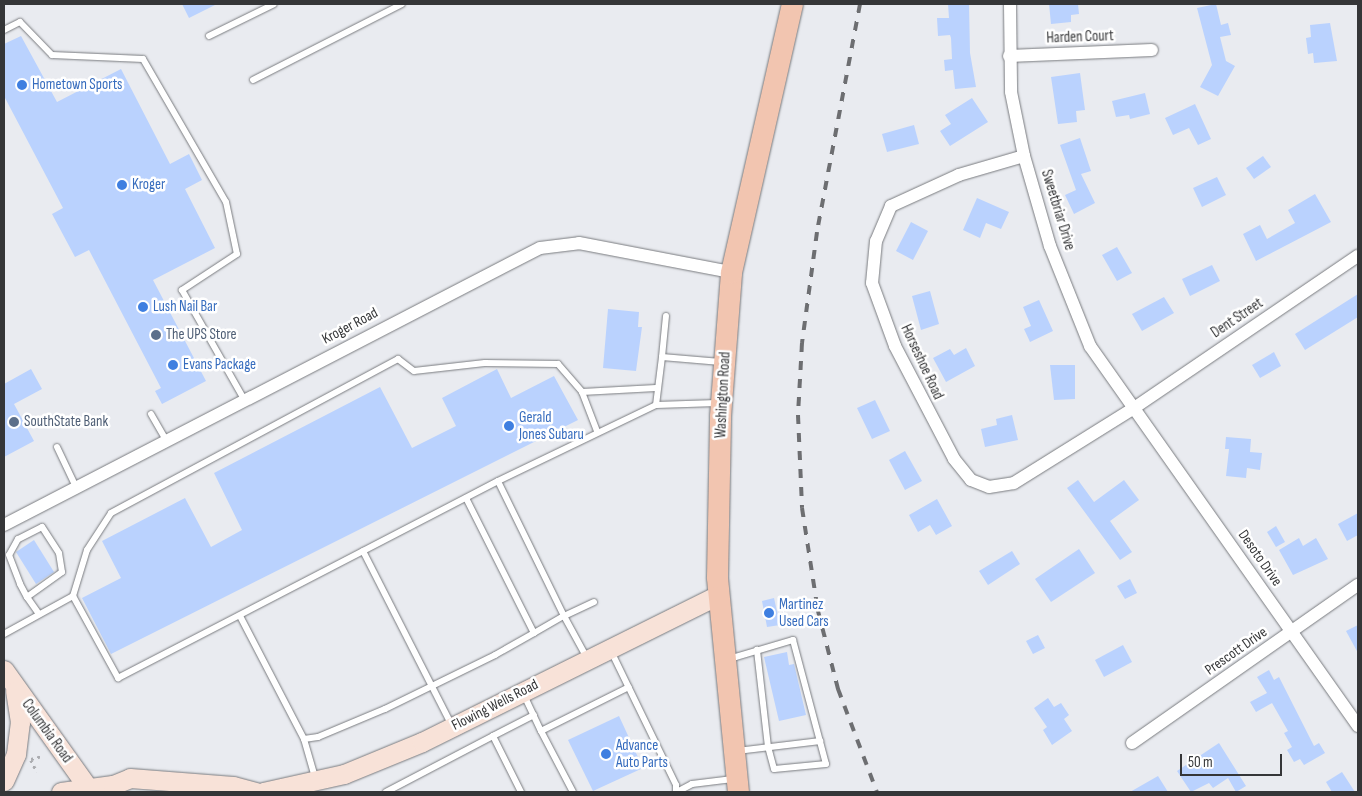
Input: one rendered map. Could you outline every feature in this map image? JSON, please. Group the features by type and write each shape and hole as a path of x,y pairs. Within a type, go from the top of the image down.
{"main road":[{"name":"Washington Road","path":"738,786 718,595 721,402 730,272 792,4"},
{"name":"Flowing Wells Road","path":"264,792 316,782 344,774 452,727 718,595"},
{"name":"Columbia Road","path":"4,670 90,791"},
{"path":"4,781 16,754 20,722 15,687"},
{"path":"61,792 90,791 130,778 233,786 256,792"},
{"path":"113,785 132,792"}],"street":[{"name":"Sweetbriar Drive","path":"1010,4 1011,92 1024,156 1050,246 1090,346 1134,408"},
{"name":"Harden Court","path":"1010,56 1152,50"},
{"name":"Horseshoe Road","path":"1024,156 959,175 891,206 876,241 872,283 895,346 954,459 971,480 989,487 1014,484 1134,408"},
{"name":"Kroger Road","path":"4,524 540,248 579,243 730,272"},
{"name":"Dent Street","path":"1134,408 1358,256"},
{"name":"Desoto Drive","path":"1134,408 1358,726"},
{"name":"Prescott Drive","path":"1132,744 1358,584"}],"lane":[{"path":"209,36 274,4"},
{"path":"253,80 402,4"},
{"path":"4,30 20,22 52,56 143,59 226,202 237,254 182,290 244,400"},
{"path":"656,405 656,388 662,357 666,316"},
{"path":"662,357 724,362"},
{"path":"4,634 72,596 87,550 111,513 398,359 414,370 485,363 558,364 582,392 597,432"},
{"path":"582,392 656,388"},
{"path":"72,596 118,678 498,481 597,432 656,405 721,402"},
{"path":"151,414 166,440"},
{"path":"57,447 76,487"},
{"path":"498,481 587,659"},
{"path":"466,498 534,632"},
{"path":"27,597 62,572 58,553 42,527 18,540 9,556 27,597 38,614"},
{"path":"363,551 452,727"},
{"path":"304,739 318,737 432,686 594,602"},
{"path":"240,616 304,739 316,782"},
{"path":"725,660 757,650 793,640 826,764 774,769 768,747 757,650"},
{"path":"610,648 676,785 677,792 692,784 738,786"},
{"path":"541,731 629,687"},
{"path":"522,692 573,792"},
{"path":"386,792 534,715"},
{"path":"493,736 521,792"},
{"path":"734,751 820,741"}],"path":[{"path":"30,759 38,772"}],"building":[{"path":"182,4 217,4 189,18"},
{"path":"948,4 969,4 970,53 976,87 955,89 953,70 945,71 944,60 952,59 951,38 950,35 938,36 937,18 949,18"},
{"path":"1049,4 1078,4 1079,14 1071,15 1071,22 1051,24"},
{"path":"1216,4 1221,25 1228,23 1231,35 1220,37 1226,61 1235,66 1218,96 1200,87 1212,65 1197,8"},
{"path":"1330,23 1337,61 1314,63 1313,53 1308,54 1306,38 1311,37 1310,25"},
{"name":"Kroger","path":"21,36 57,102 121,69 170,164 189,154 202,180 185,189 215,248 153,280 206,381 162,404 155,391 161,388 89,250 75,257 52,214 63,208 4,96 4,44"},
{"path":"1080,73 1085,110 1076,111 1077,122 1058,124 1051,77"},
{"path":"1145,93 1150,114 1130,119 1129,115 1116,117 1112,101"},
{"path":"972,98 988,122 950,146 940,131 951,124 945,115"},
{"path":"1195,104 1211,139 1198,145 1189,128 1173,135 1165,118"},
{"path":"914,125 919,144 887,152 882,134"},
{"path":"1080,138 1091,171 1081,174 1095,203 1074,214 1065,195 1076,190 1060,145"},
{"path":"1263,156 1271,167 1254,179 1246,168"},
{"path":"1217,177 1226,195 1202,207 1193,188"},
{"path":"1315,194 1331,222 1256,261 1243,234 1260,225 1267,239 1295,223 1288,210"},
{"path":"977,198 1009,212 1001,229 986,223 980,238 963,230"},
{"path":"911,222 928,231 913,260 896,251"},
{"path":"1117,247 1132,273 1117,281 1102,255"},
{"path":"1212,265 1220,281 1190,296 1182,279"},
{"path":"930,291 939,324 921,330 912,296"},
{"path":"1358,294 1358,317 1305,350 1295,334"},
{"path":"1164,297 1174,313 1142,331 1132,314"},
{"path":"1039,300 1053,331 1030,342 1024,329 1031,326 1023,307"},
{"path":"608,309 639,312 638,327 642,327 636,371 603,368"},
{"path":"966,348 975,366 946,382 933,358 950,349 954,355"},
{"path":"1274,352 1281,366 1260,378 1252,365"},
{"path":"1050,365 1075,365 1075,399 1054,400"},
{"name":"SouthState Bank","path":"31,369 42,389 14,404 34,441 4,457 4,384"},
{"path":"497,369 511,398 554,376 578,420 111,654 82,598 121,578 102,541 185,498 211,547 242,530 214,473 380,387 412,448 456,426 442,398"},
{"path":"875,400 890,431 872,439 857,408"},
{"path":"1012,415 1018,440 985,447 981,429 997,425 996,419"},
{"path":"1226,437 1251,439 1250,452 1262,453 1260,470 1247,468 1246,478 1226,476 1229,449 1225,449"},
{"path":"905,451 922,481 905,490 889,460"},
{"path":"1078,480 1094,502 1124,480 1139,500 1110,521 1132,552 1120,560 1067,488"},
{"path":"937,499 952,526 936,535 930,525 918,532 909,515"},
{"path":"1358,513 1358,535 1347,541 1338,524"},
{"path":"1276,526 1285,542 1276,547 1267,532"},
{"path":"1299,538 1303,546 1316,538 1328,559 1293,575 1279,550"},
{"path":"34,540 54,572 36,584 16,552"},
{"path":"1079,549 1095,573 1051,602 1035,579"},
{"path":"1012,551 1020,564 988,585 979,571"},
{"path":"1130,579 1137,593 1125,599 1117,586"},
{"name":"Martinez Used Cars","path":"774,598 780,625 767,627 762,601"},
{"path":"1358,625 1358,653 1346,631"},
{"path":"1038,635 1045,648 1033,654 1026,641"},
{"path":"1123,645 1132,662 1104,677 1095,660"},
{"path":"787,652 789,665 794,664 806,715 779,721 764,657"},
{"path":"1269,670 1274,680 1279,677 1314,746 1319,743 1325,753 1304,765 1300,759 1294,762 1287,750 1292,747 1284,733 1288,731 1272,703 1256,712 1250,702 1267,693 1257,677"},
{"path":"1048,698 1054,707 1061,703 1069,715 1064,719 1072,731 1052,745 1043,730 1047,727 1034,708"},
{"name":"Advance Auto Parts","path":"619,716 643,768 593,791 568,740"},
{"path":"1219,743 1246,786 1236,792 1228,778 1213,788 1209,783 1191,792 1177,771"},
{"path":"1342,772 1355,792 1332,792 1326,782"},
{"path":"1158,776 1168,792 1130,792"}],"railway":[{"path":"860,4 817,232 802,343 798,415 802,508 818,611 838,689 877,792"}],"place":[{"name":"Hometown Sports","path":"22,85"},
{"name":"Kroger","path":"122,185"},
{"name":"Lush Nail Bar","path":"143,307"},
{"name":"The UPS Store","path":"156,335"},
{"name":"Evans Package","path":"173,365"},
{"name":"SouthState Bank","path":"14,422"},
{"name":"Gerald Jones Subaru","path":"509,426"},
{"name":"Martinez Used Cars","path":"769,613"},
{"name":"Advance Auto Parts","path":"606,754"}]}
